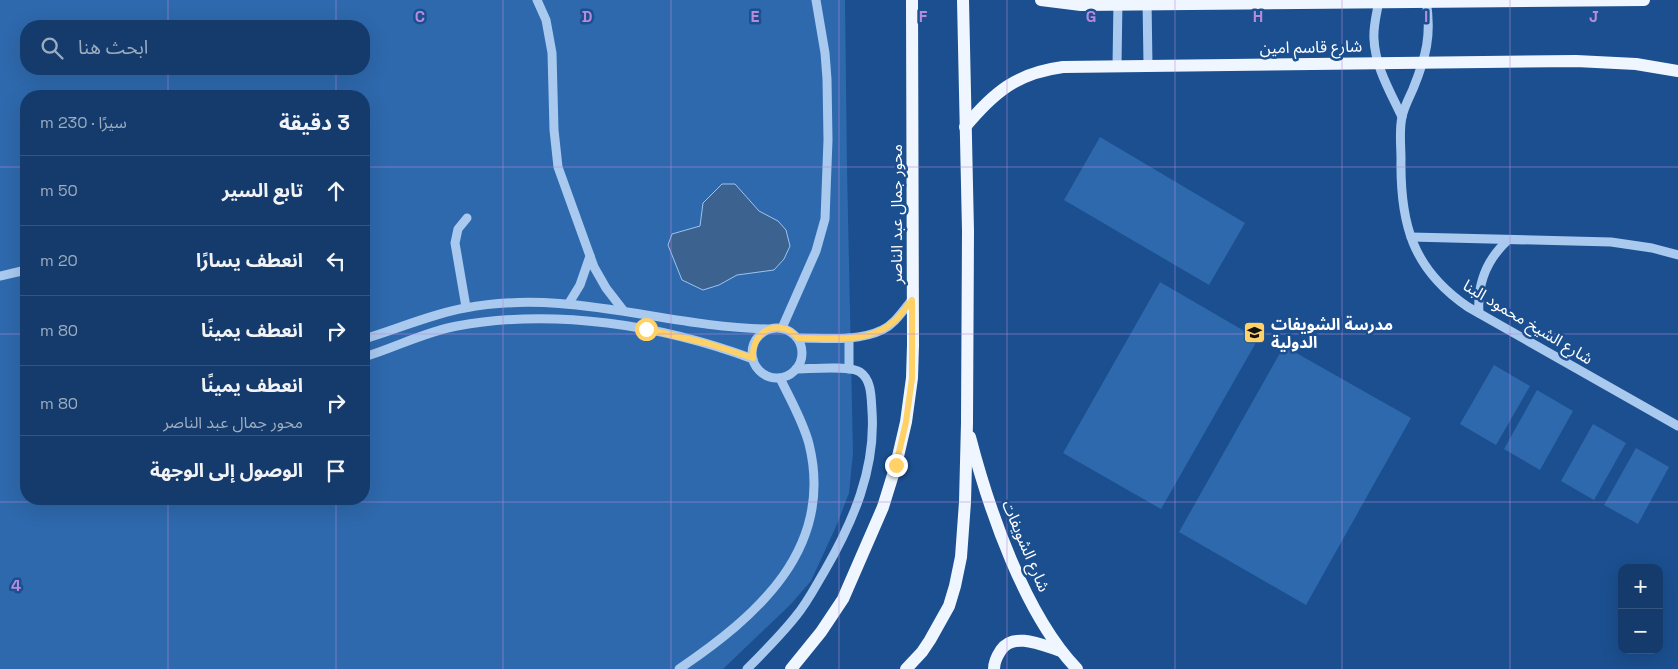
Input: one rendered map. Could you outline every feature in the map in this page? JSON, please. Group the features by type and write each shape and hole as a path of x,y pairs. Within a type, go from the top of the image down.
{"main road":[{"name":"محور جمال عبد الناصر","path":"791,669 821,632 843,599 883,507 896,465 906,422 912,378 912,0"},
{"path":"906,669 930,640 948,606 956,586 961,557 965,502 967,424 968,231 963,0"},
{"path":"1040,0 1064,4 1118,2 1644,0"},
{"name":"شارع قاسم امين","path":"965,127 989,100 1006,87 1036,72 1063,67 1606,62 1636,64 1678,71"},
{"name":"شارع الشويفات","path":"967,424 986,490 1010,556 1035,608 1061,651 1078,669"},
{"path":"994,669 994,664 1004,646 1013,642 1031,642 1061,651"}],"street":[{"path":"537,0 546,20 552,53 554,139 558,167 590,256 600,278 623,310"},
{"path":"782,328 813,261 825,218 828,140 827,79 825,53 816,0"},
{"name":"شارع الشيخ محمود البنا","path":"1379,1 1374,26 1378,63 1402,118"},
{"name":"شارع الشيخ محمود البنا","path":"1426,1 1429,26 1427,45 1423,63 1402,118 1402,198 1411,238 1422,261 1438,282 1457,300 1678,426"},
{"path":"1116,66 1118,2"},
{"path":"1147,2 1148,65"},
{"path":"466,308 455,243 458,229 467,218"},
{"path":"1411,238 1611,242 1652,248 1678,255"},
{"path":"1479,313 1479,293 1484,273 1493,255 1508,240"},
{"path":"569,303 580,286 590,256"},
{"path":"0,276 20,271"},
{"path":"798,338 849,338 883,330 894,322 912,300"},
{"path":"370,337 446,312 466,308 521,303 569,303 725,327 767,330 782,328 794,333 802,346 801,362 792,374 780,378 766,376 756,365 752,350 760,334 767,330"},
{"path":"370,355 456,326 497,321 554,320 597,322 646,329 706,343 753,358"},
{"path":"849,338 849,369"},
{"path":"746,669 786,628 805,603 833,557 860,498 871,446 870,387 866,378 860,372 849,369 796,369"},
{"path":"679,669 735,628 768,596 792,566 802,546 812,505 813,463 809,443 802,424 780,378"}],"shaded area":[{"path":"0,0 845,0 853,453 849,493 811,581 790,605 723,669 0,669"},
{"path":"1100,137 1245,223 1209,285 1064,200"},
{"path":"722,184 735,184 759,211 778,221 786,230 790,246 784,259 774,270 737,275 719,285 703,290 682,280 668,245 672,234 700,226 703,203"},
{"path":"1160,282 1258,339 1161,509 1063,453"},
{"path":"1284,346 1411,418 1306,605 1179,532"},
{"path":"1494,365 1530,386 1496,445 1460,424"},
{"path":"1537,390 1573,411 1540,470 1504,449"},
{"path":"1593,424 1626,443 1594,500 1561,481"},
{"path":"1636,448 1669,467 1638,524 1604,505"}],"place":[{"name":"مدرسة الشويفات الدولية","path":"1255,333"}],"route":[{"path":"646,329 722,347 753,358 752,350 755,342 760,334 767,330 782,328 794,333 798,338 849,338 872,334 883,330 894,322 912,300 912,378 906,422 896,465"}]}
